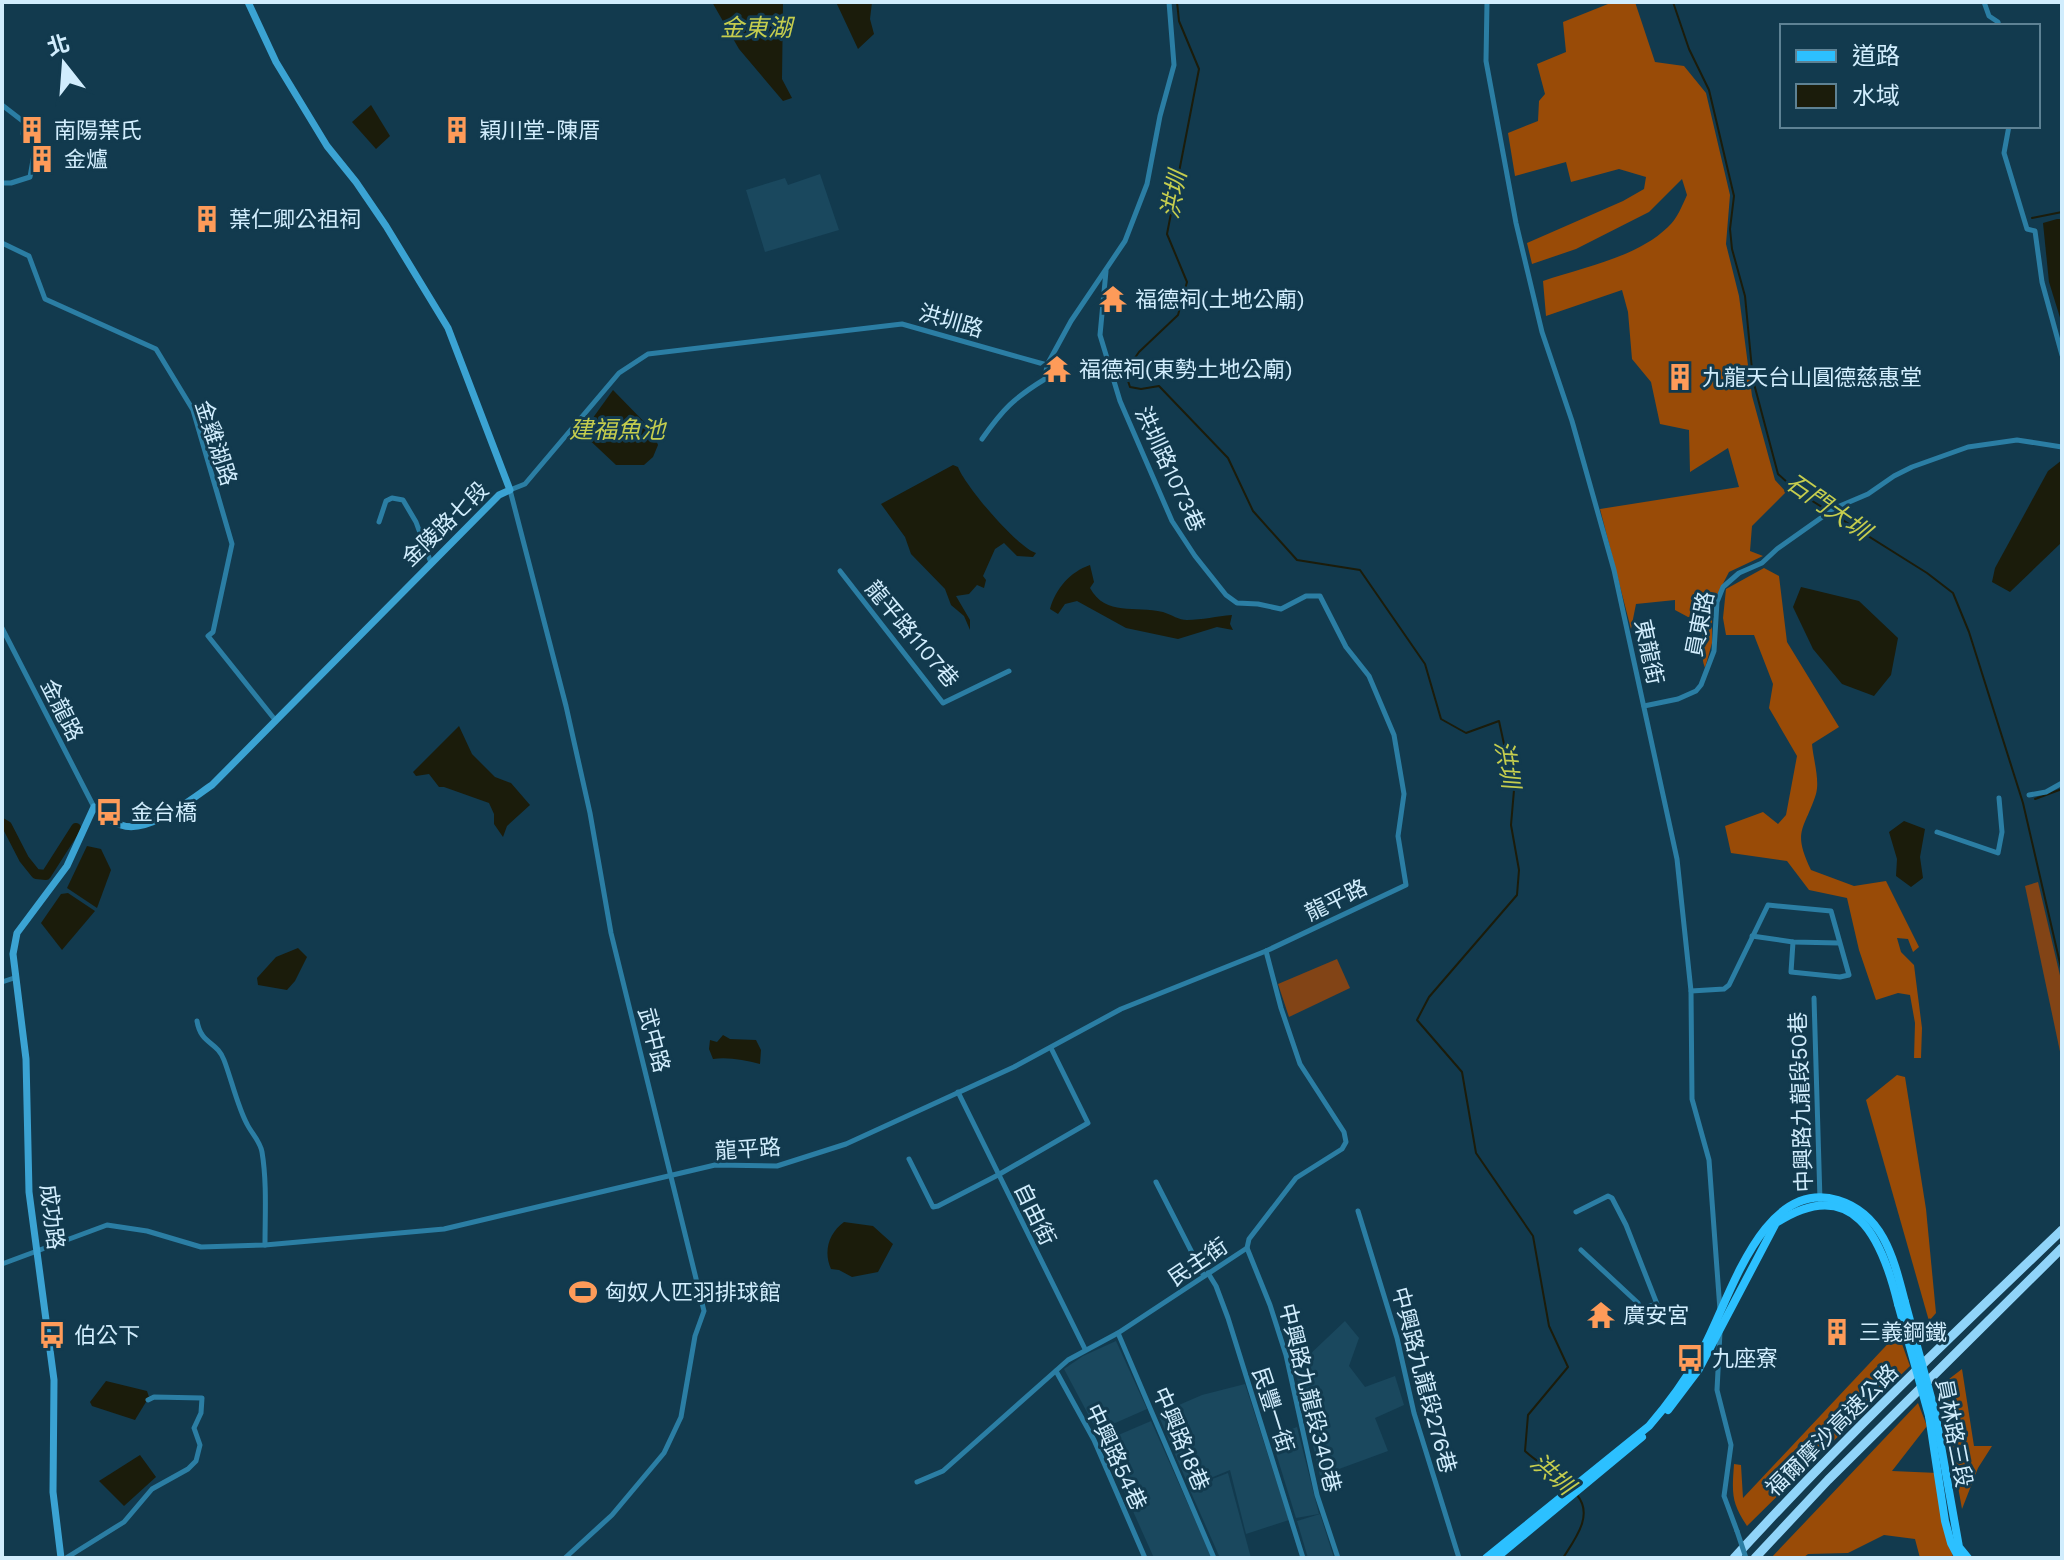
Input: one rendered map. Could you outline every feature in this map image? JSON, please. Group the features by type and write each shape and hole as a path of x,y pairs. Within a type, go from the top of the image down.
{"highway":[{"name":"福爾摩沙高速公路","path":"1734,1558 1893,1393 2062,1230"},
{"name":"福爾摩沙高速公路","path":"1755,1558 1828,1480 2062,1248"}],"main road":[{"path":"1486,1558 1579,1486 1649,1426 1700,1355 1776,1223 1794,1211 1820,1202"},
{"path":"1579,1486 1621,1458 1679,1398 1699,1369 1761,1232 1773,1217 1792,1205 1820,1202"},
{"name":"員林路三段","path":"1820,1202 1840,1206 1861,1221 1892,1268 1932,1414 1959,1547 1968,1558"},
{"name":"員林路三段","path":"1932,1414 1945,1521 1959,1558"},
{"path":"1496,1558 1566,1496"}],"street":[{"name":"金陵路七段","path":"94,807 120,825 140,826 151,823 212,785 499,495 510,490 448,328 386,226 320,134 276,62 248,2"},
{"path":"982,439 1005,407 1045,379 1047,365 1071,321 1125,241 1147,184 1174,65 1169,2"},
{"name":"東龍街","path":"1487,2 1486,61 1516,223 1542,332 1572,421 1609,550 1677,859 1691,991 1692,1099 1709,1160 1720,1319 1717,1390 1731,1445 1724,1496 1746,1558"},
{"path":"1984,2 1989,16 1998,24"},
{"path":"2,105 24,122 23,134 36,143 30,177 2,183"},
{"path":"2009,128 2004,153 2027,229 2035,231 2042,282 2062,355"},
{"name":"金雞湖路","path":"2,243 29,256 45,299 156,349 193,410 232,544 213,632 208,636 276,721"},
{"name":"洪圳路1073巷","path":"1106,271 1100,335 1120,401 1172,521 1195,556 1226,595 1237,603 1264,604 1272,609 1281,609 1306,596 1320,596 1346,647 1369,676 1394,735 1398,754 1404,794 1398,836 1406,885"},
{"name":"洪圳路","path":"510,490 525,484 619,373 648,354 902,324 1047,365"},
{"name":"員東路","path":"1644,706 1678,699 1696,691 1714,651 1717,602 1723,587 1739,573 1770,557 1827,512 1868,494 1884,481 1912,467 1968,447 2017,440 2062,447"},
{"name":"武中路","path":"510,490 566,706 590,813 611,933 704,1311 695,1336 681,1417 655,1466 612,1515 565,1558"},
{"path":"379,522 386,501 392,498 403,500 416,522 431,563"},
{"name":"龍平路1107巷","path":"840,571 943,703 1009,671"},
{"name":"金龍路","path":"2,628 94,807"},
{"path":"2029,795 2046,792 2062,783"},
{"path":"1937,832 1998,853 2002,832 1999,798"},
{"name":"成功路","path":"64,1558 53,1492 54,1380 29,1192 26,1059 13,954 17,933 67,866 94,807"},
{"name":"龍平路","path":"2,1264 107,1225 147,1231 201,1247 265,1245 444,1229 715,1165 777,1166 846,1144 1051,1048 1121,1009 1266,951 1406,885"},
{"path":"1691,991 1724,989 1729,985 1768,905 1831,911 1849,975 1840,977 1791,972 1793,942"},
{"path":"1752,936 1793,942 1839,943"},
{"name":"民主街","path":"917,1482 943,1471 1085,1349 1118,1333 1247,1248 1249,1239 1296,1178 1342,1149 1346,1142 1344,1132 1300,1064 1266,951"},
{"path":"2,982 14,978"},
{"name":"中興路九龍段50巷","path":"1814,998 1820,1202"},
{"path":"197,1021 199,1033 223,1057 245,1122 261,1150 266,1198 265,1245"},
{"path":"909,1159 933,1207 998,1175 1088,1123 1051,1048"},
{"name":"自由街","path":"958,1092 1085,1349"},
{"name":"民豐一街","path":"1156,1182 1206,1275 1216,1286 1303,1558"},
{"path":"1576,1212 1608,1196 1612,1198 1657,1304 1641,1309 1581,1250"},
{"name":"中興路九龍段276巷","path":"1358,1211 1397,1338 1414,1413 1459,1558"},
{"name":"中興路九龍段340巷","path":"1247,1248 1286,1355 1317,1495 1338,1558"},
{"name":"中興路18巷","path":"1118,1333 1214,1558"},
{"name":"中興路54巷","path":"1056,1371 1094,1440 1145,1558"},
{"path":"64,1558 124,1522 152,1489 188,1469 196,1461 200,1445 194,1428 201,1413 202,1398 154,1397 148,1400"}],"shaded area":[{"path":"1613,2 1635,2 1655,62 1684,66 1706,93 1730,195 1726,244 1739,296 1752,396 1775,480 1786,492 1752,526 1750,551 1763,556 1729,572 1712,605 1712,643 1705,668 1702,616 1688,617 1675,610 1675,600 1636,604 1631,629 1600,509 1739,487 1728,448 1690,472 1689,430 1660,424 1651,382 1632,359 1628,312 1622,290 1546,316 1543,281 1625,254 1655,238 1671,224 1683,204 1687,195 1682,179 1649,212 1576,249 1532,264 1527,243 1623,201 1644,189 1646,177 1619,169 1571,182 1566,162 1515,176 1508,133 1538,121 1539,101 1545,94 1537,64 1566,52 1563,22"},
{"path":"820,174 839,230 765,252 746,190 785,178 788,185"},
{"path":"1764,568 1779,576 1787,642 1839,727 1812,744 1817,788 1802,831 1805,857 1811,870 1854,886 1886,881 1919,947 1913,952 1908,939 1897,938 1901,952 1914,965 1922,1028 1921,1058 1914,1058 1915,1023 1910,995 1898,993 1876,1000 1859,950 1847,898 1809,890 1787,861 1731,853 1725,826 1763,812 1778,824 1786,815 1797,756 1769,708 1773,684 1754,635 1726,635 1723,618 1726,589"},
{"path":"2038,882 2062,984 2062,1061 2025,886"},
{"path":"1337,959 1350,988 1289,1017 1278,984"},
{"path":"1897,1075 1905,1077 1926,1209 1936,1313 1929,1321 1866,1100"},
{"path":"1345,1321 1359,1338 1349,1366 1365,1387 1395,1376 1404,1405 1375,1418 1388,1451 1320,1476 1293,1361 1306,1358"},
{"path":"1898,1333 1910,1366 1747,1526 1734,1497 1734,1464 1741,1465 1743,1498"},
{"path":"1116,1341 1147,1409 1097,1431 1064,1369 1083,1356"},
{"path":"1962,1369 1974,1446 1992,1446 1978,1468 1962,1509 1940,1386"},
{"path":"1245,1384 1289,1520 1246,1534 1230,1470 1189,1487 1158,1414 1202,1395"},
{"path":"1918,1403 1927,1426 1892,1471 1938,1473 1953,1558 1920,1558 1915,1539 1884,1535 1848,1553 1771,1558"},
{"path":"1151,1421 1212,1558 1154,1558 1102,1442"},
{"path":"1297,1427 1319,1514 1296,1518 1271,1437"},
{"path":"1228,1473 1251,1558 1220,1558 1189,1488"},
{"path":"1320,1514 1334,1558 1308,1558 1297,1521"}],"water":[{"name":"金東湖","path":"712,2 783,2 782,79 792,98 783,101 739,49"},
{"path":"836,2 872,2 870,19 874,34 858,49"},
{"path":"371,105 390,136 376,149 352,122"},
{"path":"2062,219 2062,324 2049,282 2043,223"},
{"name":"建福魚池","path":"613,390 652,430 658,445 653,457 644,465 616,465 582,433"},
{"path":"2062,460 2062,542 2010,592 1992,582 1995,568 2048,471"},
{"path":"953,465 958,467 1005,529 1036,553 1033,557 1017,556 1004,543 995,549 983,576 986,580 984,588 977,585 969,594 956,596 970,620 970,630 964,616 951,605 945,589 911,554 905,537 881,504"},
{"path":"1090,565 1094,582 1090,588 1104,603 1163,612 1184,620 1232,615 1230,624 1233,630 1217,627 1178,639 1126,628 1077,601 1065,604 1058,614 1050,609 1065,582"},
{"path":"1801,587 1859,601 1898,638 1891,675 1874,696 1842,684 1813,649 1793,607"},
{"path":"459,726 472,754 495,777 511,783 530,805 507,826 503,837 494,824 489,803 439,787 429,774 416,776 413,772"},
{"path":"1904,821 1925,829 1920,857 1923,878 1911,887 1896,876 1897,859 1889,832"},
{"path":"87,846 101,849 111,870 97,908 67,888"},
{"path":"68,893 95,911 62,950 41,923 61,894"},
{"path":"298,948 307,957 287,990 258,985 257,978 276,957"},
{"path":"723,1035 730,1039 756,1040 761,1050 760,1064 736,1059 713,1059 710,1040 717,1042"},
{"path":"844,1222 873,1226 893,1244 878,1272 852,1277 831,1269 829,1243"},
{"path":"106,1381 147,1391 149,1397 135,1420 92,1406 90,1402"},
{"path":"140,1455 156,1477 124,1506 99,1481"}],"waterway":[{"name":"洪圳","path":"1177,2 1179,21 1199,69 1167,234 1187,282 1178,315 1139,352 1125,372 1130,387 1159,386 1228,458 1253,511 1297,560 1360,570 1425,664 1441,719 1466,733 1499,721 1514,790 1511,825 1519,870 1517,895 1429,997 1417,1020 1462,1072 1476,1153 1533,1236 1549,1326 1568,1367 1528,1415 1525,1451 1570,1487"},
{"name":"石門大圳","path":"1673,2 1689,49 1709,90 1734,196 1730,229 1732,249 1745,296 1753,380 1778,474 1798,492 1927,573 1953,593 1969,632 2023,803 2062,972"},
{"path":"2032,218 2062,212"},
{"path":"2035,799 2062,789"},
{"path":"2,823 7,826 24,859 36,874 46,875 76,828"},
{"name":"洪圳","path":"1563,1558 1583,1519 1584,1511 1577,1495"}],"place":[{"name":"南陽葉氏","path":"32,130"},
{"name":"穎川堂-陳厝","path":"457,130"},
{"name":"金爐","path":"42,159"},
{"name":"葉仁卿公祖祠","path":"207,219"},
{"name":"福德祠(土地公廟)","path":"1113,299"},
{"name":"福德祠(東勢土地公廟)","path":"1057,369"},
{"name":"九龍天台山圓德慈惠堂","path":"1680,377"},
{"name":"金台橋","path":"109,812"},
{"name":"匈奴人匹羽排球館","path":"583,1292"},
{"name":"廣安宮","path":"1601,1315"},
{"name":"三義鋼鐵","path":"1837,1332"},
{"name":"伯公下","path":"52,1335"},
{"name":"九座寮","path":"1690,1358"}]}
